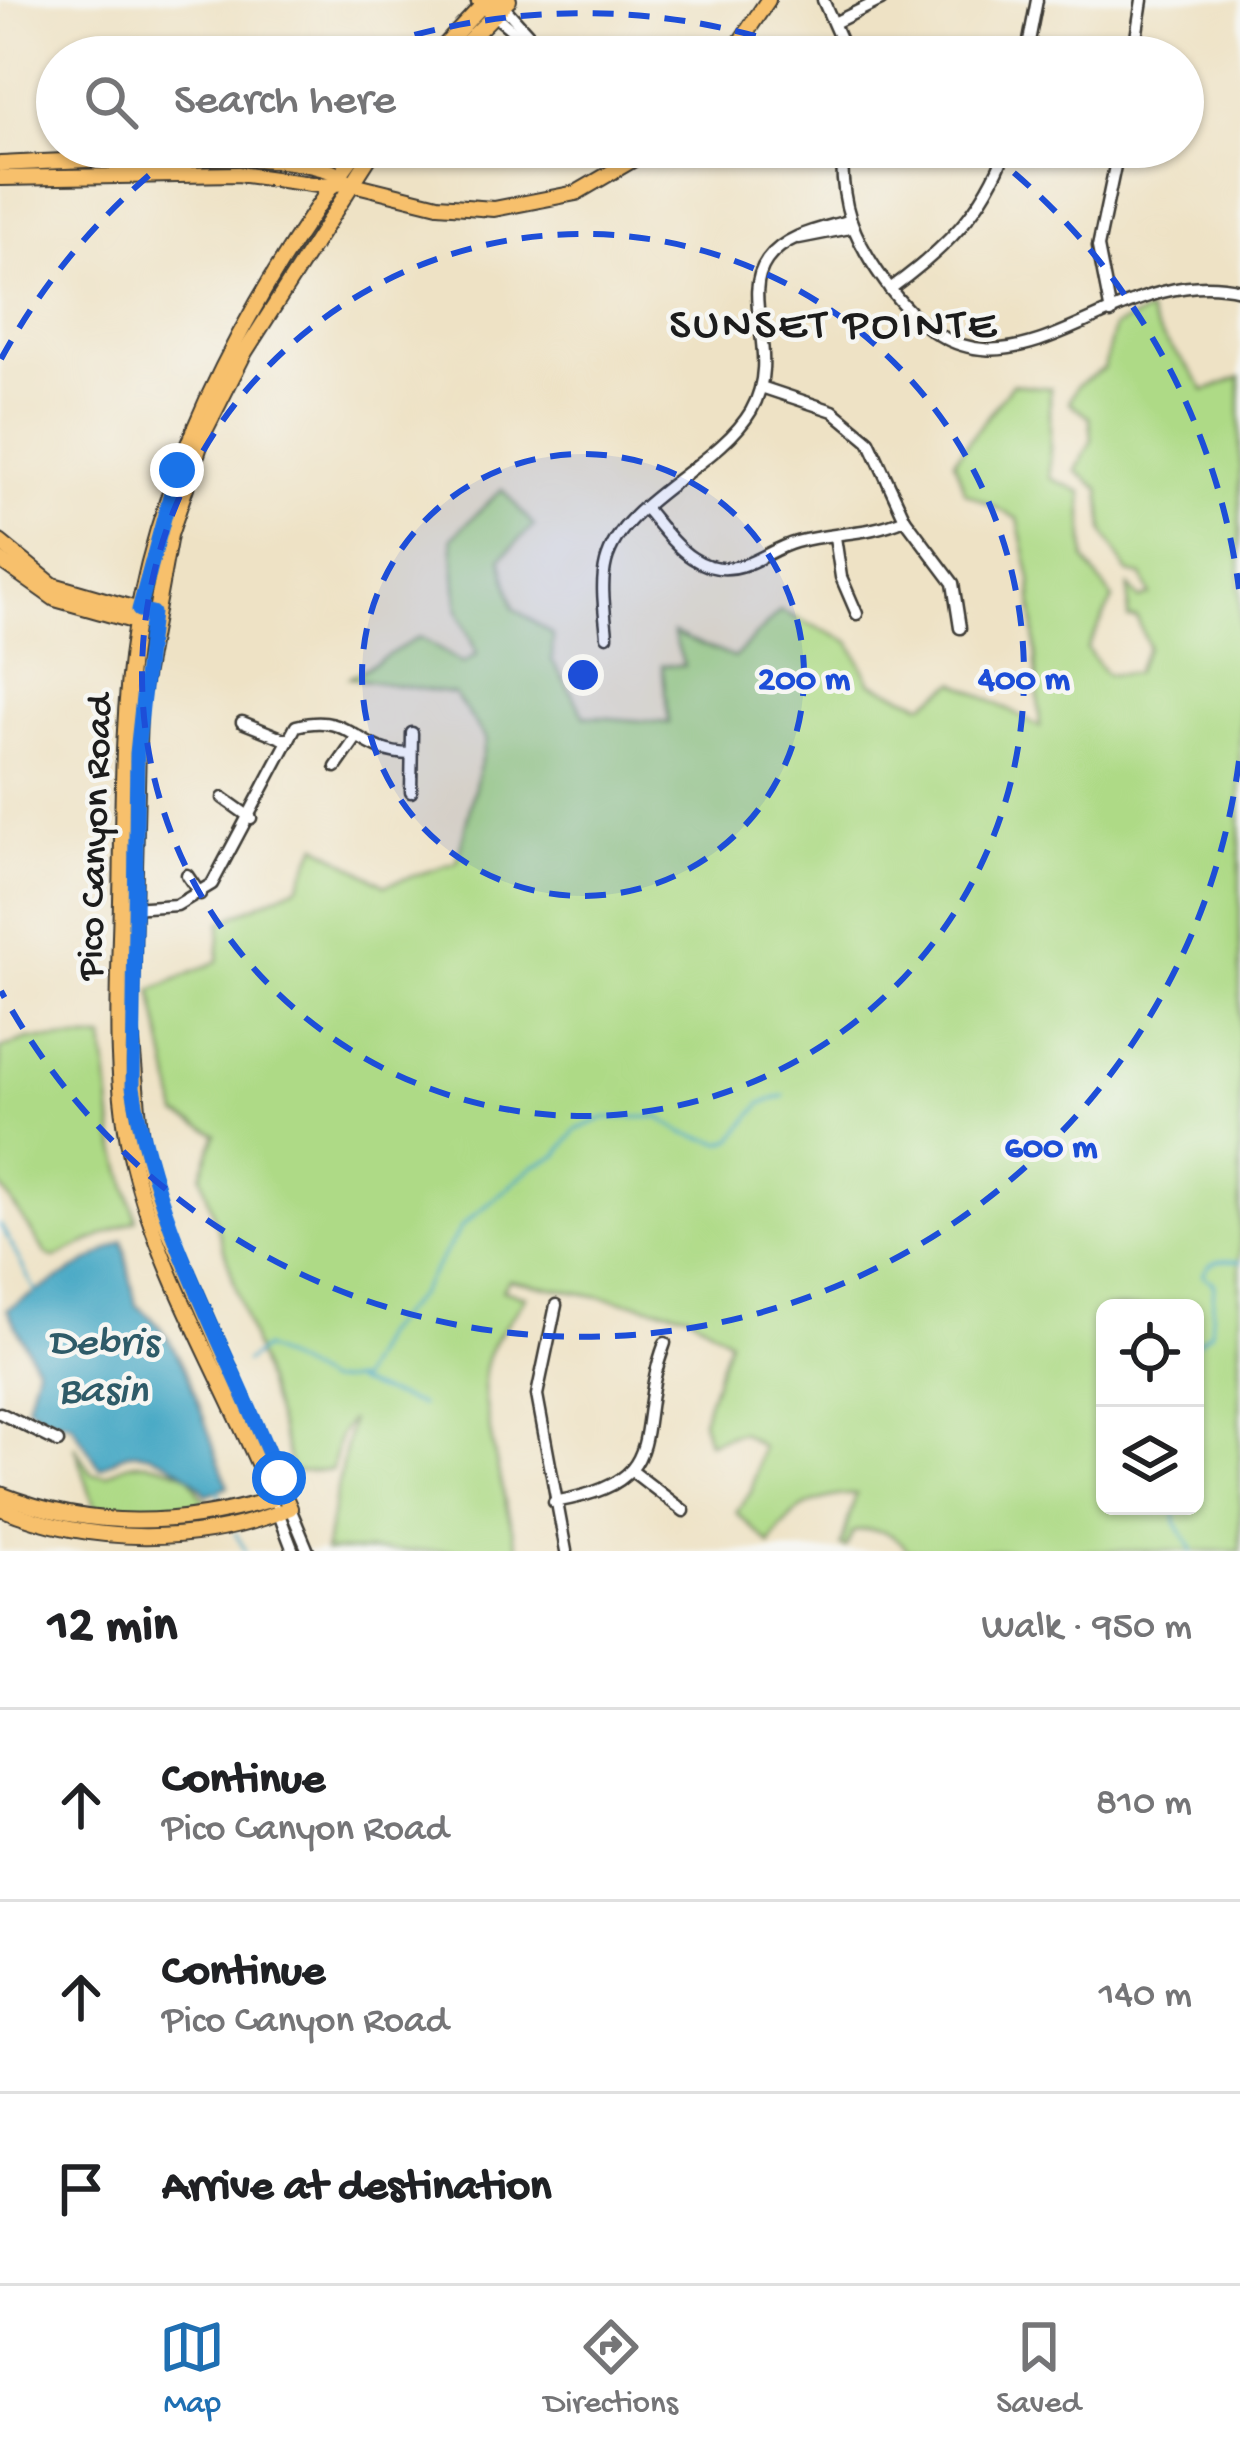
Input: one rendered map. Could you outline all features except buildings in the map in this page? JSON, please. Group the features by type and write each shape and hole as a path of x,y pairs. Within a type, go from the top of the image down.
{"main road":[{"path":"744,36 768,0"},
{"path":"457,36 493,4"},
{"path":"468,36 493,4"},
{"path":"0,164 36,163"},
{"path":"299,168 438,206 511,208 576,193 619,168"},
{"name":"Pico Canyon Road","path":"281,1504 148,1172 133,1087 126,709 145,617 205,431 347,168"},
{"name":"Pico Canyon Road","path":"340,180 353,168"},
{"path":"0,178 238,174 340,180"},
{"path":"0,542 53,585 145,617"},
{"path":"0,560 55,599 145,617"},
{"path":"0,1494 104,1520 214,1523"},
{"path":"0,1508 101,1533 164,1536 281,1504"}],"street":[{"path":"823,0 841,36"},
{"path":"836,22 880,0"},
{"path":"1030,36 1037,0"},
{"path":"1136,36 1142,0"},
{"path":"493,4 528,36"},
{"path":"845,168 849,225 908,314 935,335 979,350 1016,350 1204,284 1240,290"},
{"path":"890,289 956,236 986,195 997,168"},
{"path":"1111,313 1098,248 1115,168"},
{"path":"607,636 608,557 621,532 738,430 761,387 765,343 756,300 759,276 774,251 799,238 849,225"},
{"path":"761,387 823,407 853,425 880,458 905,519 953,583 960,628"},
{"path":"646,509 686,555 720,568 741,566 800,541 881,530 905,519"},
{"path":"836,537 841,577 857,614"},
{"path":"242,722 289,741"},
{"path":"127,908 169,907 200,894 216,880 296,726 336,723 375,751 411,754"},
{"path":"411,792 412,733"},
{"path":"336,766 357,736"},
{"path":"223,798 250,818"},
{"path":"187,875 200,894"},
{"path":"169,907 172,923"},
{"path":"556,1305 537,1395 566,1551"},
{"path":"554,1502 602,1492 632,1471 645,1446 665,1343"},
{"path":"0,1413 58,1442"},
{"path":"632,1471 684,1511"},
{"name":"Pico Canyon Road","path":"281,1504 293,1551"},
{"name":"Pico Canyon Road","path":"281,1504 308,1551"}],"green space":[{"path":"1148,312 1205,391 1240,377 1240,1551 908,1551 891,1535 868,1530 853,1532 846,1548 841,1546 856,1494 805,1506 770,1545 736,1512 751,1492 762,1447 741,1432 708,1442 702,1420 729,1340 687,1313 509,1280 502,1290 526,1296 493,1345 484,1382 495,1458 519,1551 325,1551 351,1419 339,1436 332,1470 293,1472 201,1175 216,1134 178,1115 152,990 218,961 221,922 299,885 317,845 385,885 457,862 486,739 454,694 349,678 419,637 463,664 477,654 458,611 452,538 502,489 534,526 501,558 514,608 553,635 552,660 585,716 669,723 662,665 684,666 673,633 734,658 780,611 850,642 871,683 923,704 956,682 1040,727 1031,579 1018,519 965,492 954,460 1012,384 1050,388 1050,478 1082,492 1085,560 1113,599 1087,649 1106,675 1135,673 1148,647 1137,618 1128,618 1129,587 1139,599 1150,595 1142,576 1128,573 1104,532 1100,489 1076,471 1092,440 1090,418 1069,402 1077,386 1104,368 1114,327"},
{"path":"28,1039 104,1039 114,1139 136,1220 54,1258 47,1255 0,1185 0,1049"},
{"path":"75,1446 92,1474 108,1475 137,1463 158,1465 189,1475 203,1499 215,1505 171,1512 95,1509"}],"water":[{"name":"Debris Basin","path":"123,1241 136,1305 168,1339 181,1362 228,1486 207,1495 182,1471 148,1454 125,1454 100,1468 71,1423 43,1417 27,1405 37,1367 7,1309"}],"waterway":[{"path":"245,1362 264,1348 326,1382 359,1380 382,1334 418,1295 462,1226 534,1166 557,1156 576,1130 604,1118 659,1117 683,1133 723,1143 733,1139 762,1103 784,1096"},
{"path":"0,1224 36,1292"},
{"path":"1204,1337 1211,1331 1214,1284 1203,1275 1218,1261 1240,1261"},
{"path":"355,1383 421,1405"},
{"path":"217,1489 225,1508"},
{"path":"1176,1515 1193,1551"},
{"path":"235,1533 246,1551"}],"district":[{"name":"SUNSET POINTE","path":"834,320"}],"route":[{"path":"177,470 139,610 152,613 137,753 133,1087 148,1172 164,1218 279,1478"}]}
